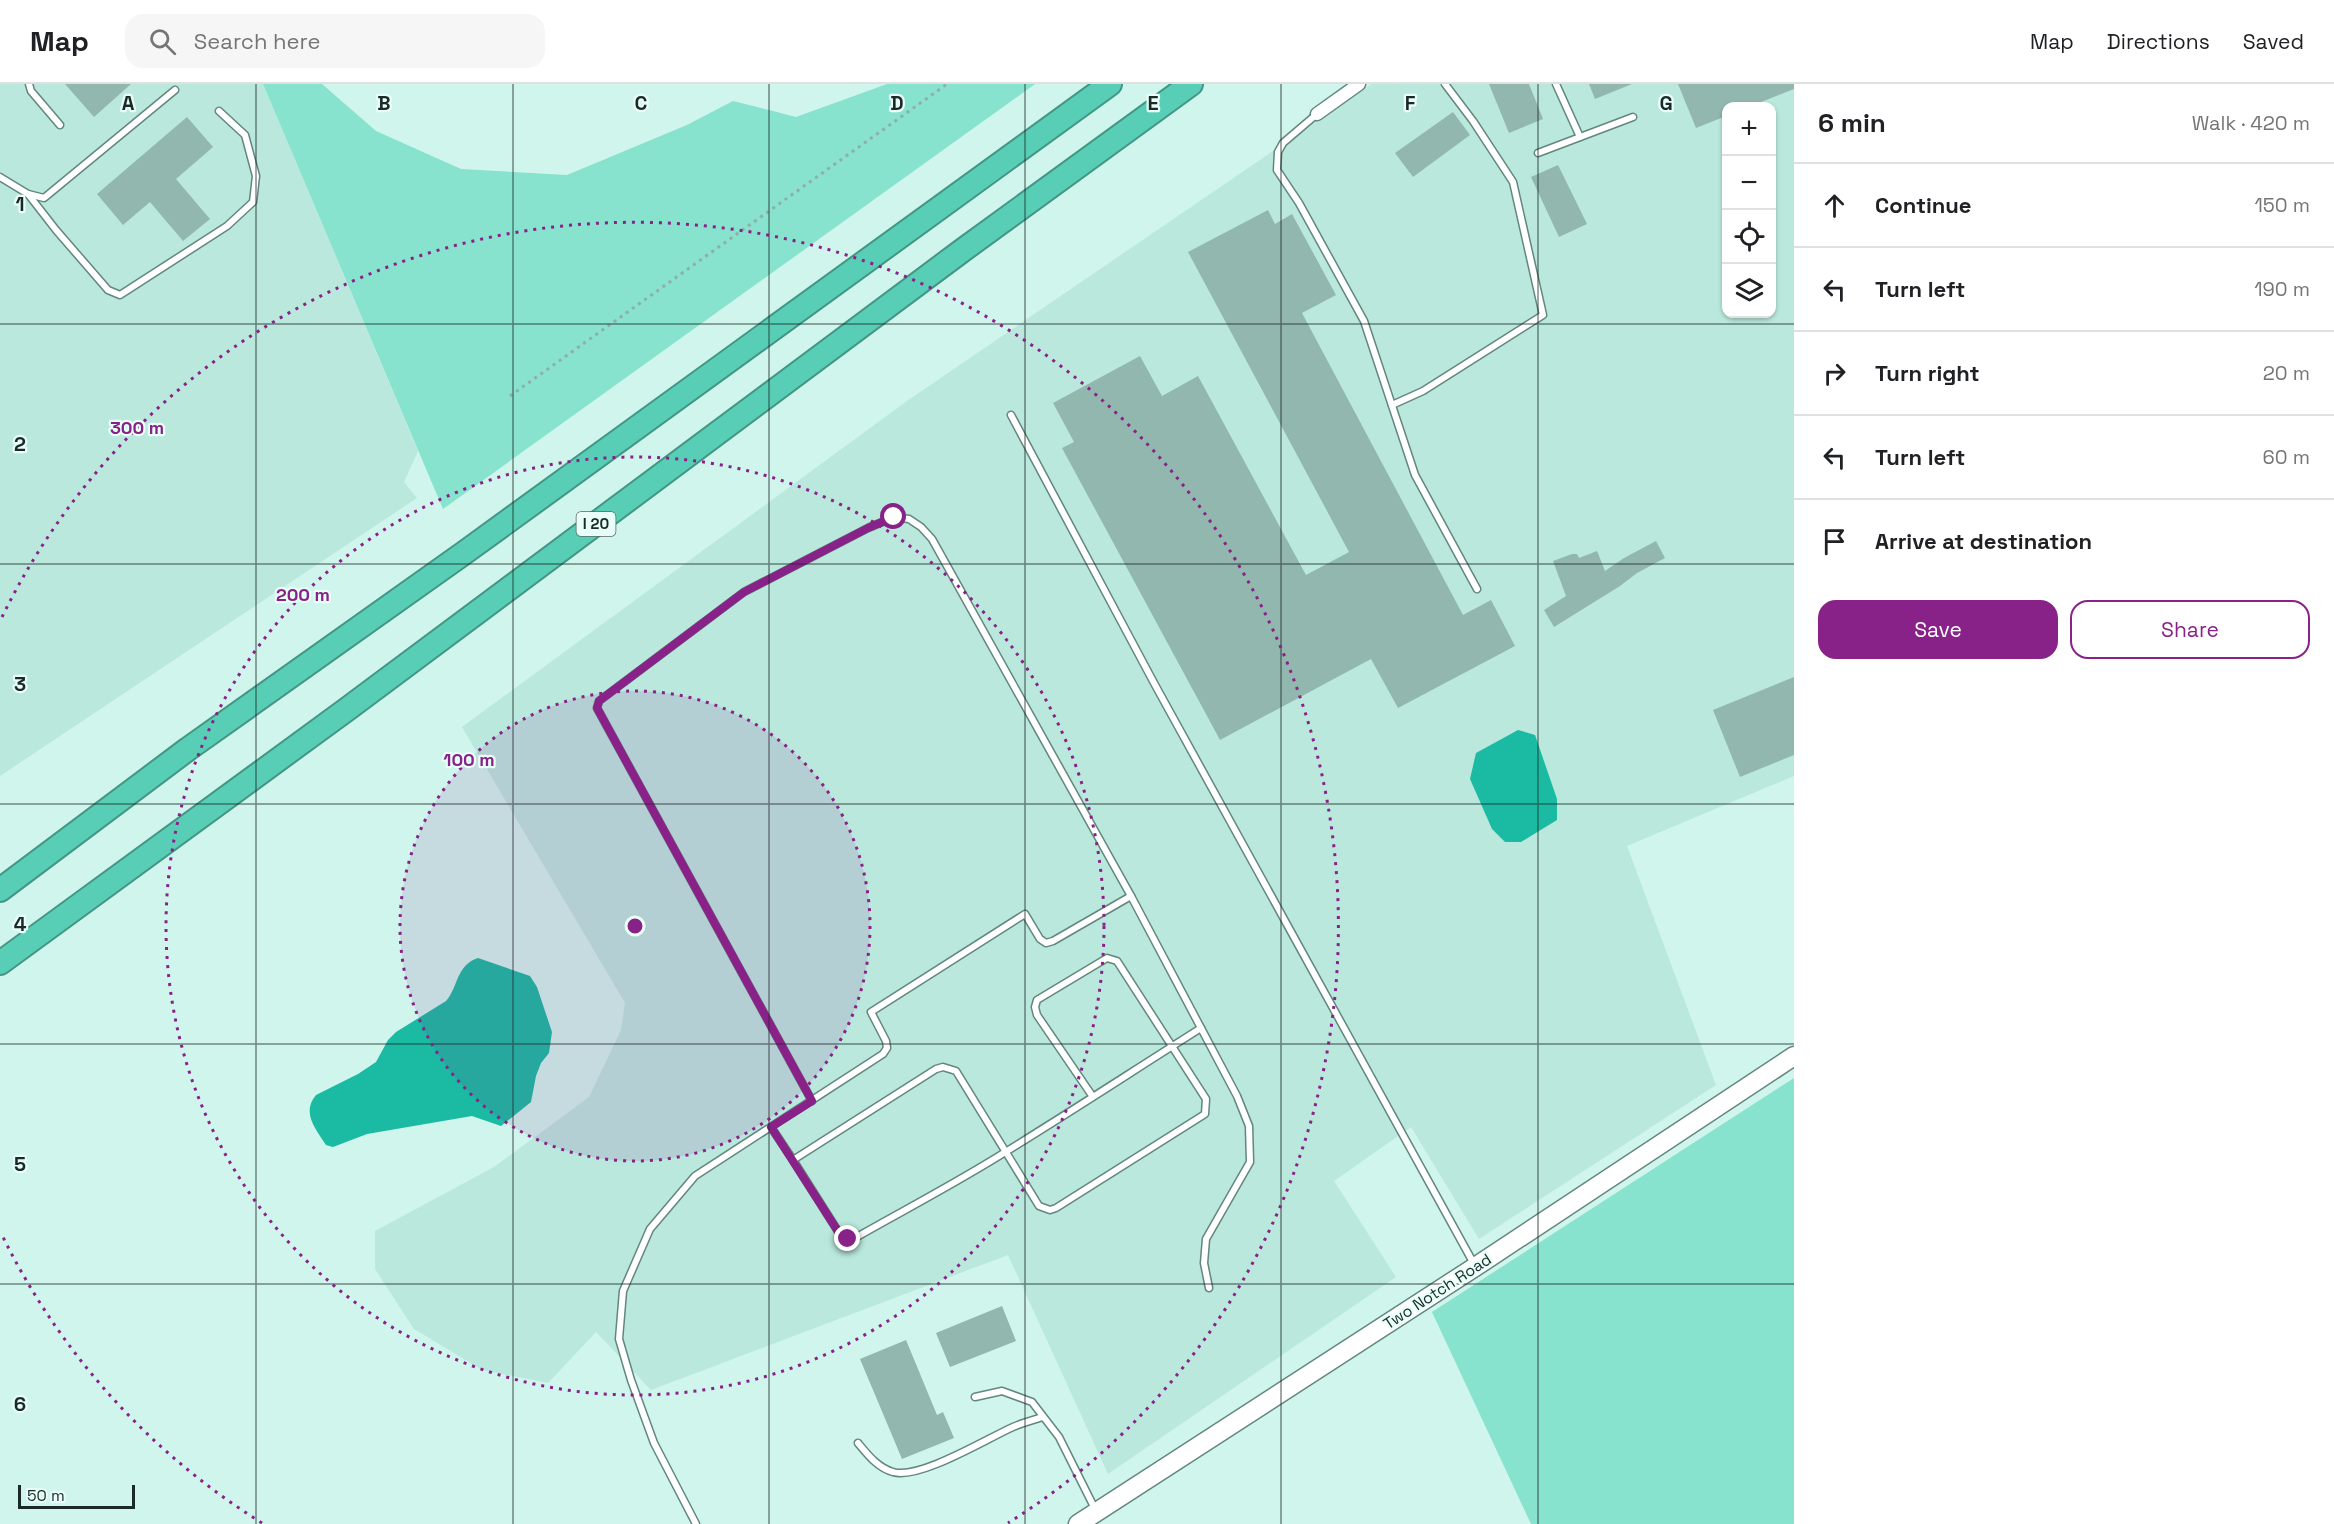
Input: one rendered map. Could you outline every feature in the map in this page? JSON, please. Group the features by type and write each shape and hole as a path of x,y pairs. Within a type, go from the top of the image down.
{"highway":[{"path":"0,890 189,749 474,547 1110,84"},
{"name":"I 20","path":"0,963 346,710 963,250 1191,84"}],"street":[{"path":"1317,114 1359,84"},
{"name":"Two Notch Road","path":"1078,1524 1475,1267 1794,1056"}],"lane":[{"path":"29,84 31,91 60,125"},
{"path":"1392,405 1423,391 1543,315 1513,182 1473,121 1445,84"},
{"path":"1556,84 1580,137"},
{"path":"0,177 28,194 44,198 175,90"},
{"path":"28,194 108,290 120,295 227,226 254,202 256,176 245,135 219,111"},
{"path":"1317,114 1283,143 1276,160 1277,170 1299,203 1364,321 1415,475 1477,589"},
{"path":"1538,153 1633,117"},
{"path":"1011,415 1159,693 1475,1267"},
{"path":"812,1101 597,708 599,701 744,592 868,528 894,517 909,519 921,527 932,539 1131,896 1237,1096 1249,1126 1250,1162 1206,1239 1204,1263 1209,1288"},
{"path":"696,1524 654,1443 619,1340 623,1291 650,1229 695,1176 884,1054 887,1048 886,1041 871,1012 976,943 1025,914 1040,939 1046,943 1131,896"},
{"path":"793,1160 936,1069 943,1067 956,1071 1039,1206 1050,1210 1056,1208 1145,1153 1205,1114 1206,1099 1117,961 1111,957 1037,1000 1035,1007 1037,1015 1093,1097"},
{"path":"771,1127 841,1236 848,1239 855,1238 1006,1152 1201,1028"},
{"path":"975,1397 1002,1391 1032,1402 1059,1437 1097,1511"},
{"path":"858,1443 877,1464 895,1473 914,1472 938,1464 1014,1427 1043,1417"}],"path":[{"path":"510,396 947,84"}],"shaded area":[{"path":"0,84 263,84 418,451 404,482 417,498 0,776"},
{"path":"263,84 322,84 376,131 461,169 567,175 687,125 733,101 796,117 887,84 1035,84 443,509"},
{"path":"1371,84 1794,84 1794,776 1627,846 1716,1085 1479,1239 1411,1127 1334,1181 1396,1277 1108,1474 1008,1255 651,1390 596,1332 548,1383 482,1370 414,1329 375,1269 375,1231 494,1167 589,1097 621,1030 625,1003 462,727 907,401"},
{"path":"1518,730 1535,735 1557,799 1557,820 1521,842 1505,842 1492,829 1470,779 1476,753"},
{"path":"478,958 530,976 537,987 552,1032 549,1053 541,1063 536,1076 531,1102 501,1126 472,1116 367,1134 333,1147 326,1145 314,1127 310,1115 310,1108 316,1095 358,1074 376,1062 388,1040 396,1032 446,1001 461,971 471,961"},
{"path":"1794,1078 1794,1524 1531,1524 1432,1312"}],"building":[{"path":"65,84 131,84 94,117"},
{"path":"1489,84 1529,84 1543,119 1509,133"},
{"path":"1589,84 1632,84 1595,99"},
{"path":"1678,84 1794,84 1794,89 1761,102 1722,102 1722,118 1696,128"},
{"path":"1453,112 1470,135 1413,177 1395,153"},
{"path":"187,117 213,147 176,179 210,219 183,241 150,202 123,225 97,194"},
{"path":"1558,165 1587,224 1559,237 1531,177"},
{"path":"1268,210 1275,224 1292,214 1336,295 1302,313 1463,615 1491,600 1515,646 1398,708 1371,659 1220,740 1062,448 1074,442 1053,403 1140,356 1162,396 1198,376 1306,575 1349,552 1188,252"},
{"path":"1656,541 1665,558 1637,573 1554,627 1544,610 1566,596 1553,561 1572,554 1577,554 1579,558 1597,551 1605,571"},
{"path":"1794,677 1794,755 1740,777 1713,710"},
{"path":"1002,1306 1016,1341 950,1367 936,1333"},
{"path":"906,1340 937,1415 943,1412 954,1438 902,1459 860,1359"}],"route":[{"path":"848,1239 841,1236 771,1127 812,1101 597,708 599,701 744,592 894,517"}]}
